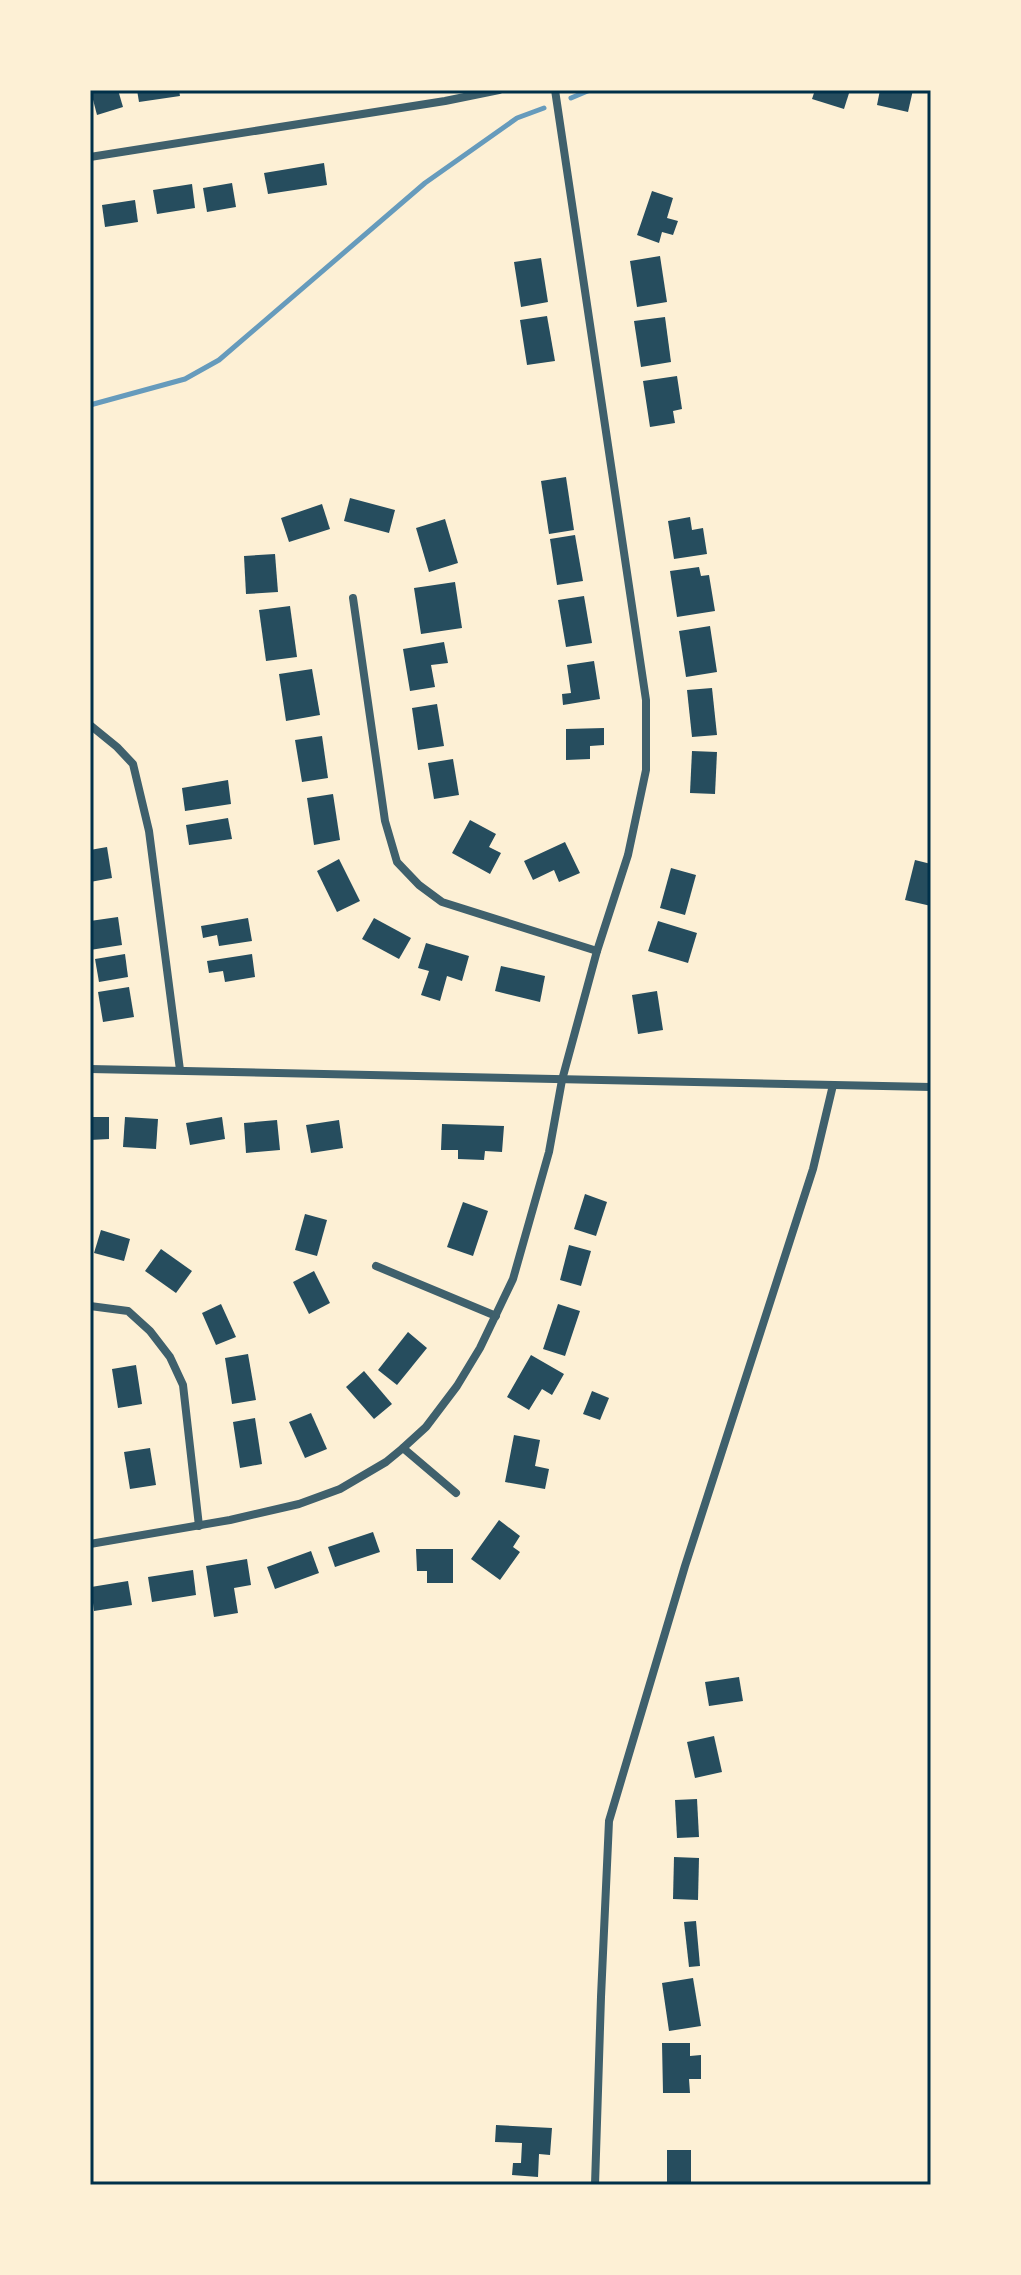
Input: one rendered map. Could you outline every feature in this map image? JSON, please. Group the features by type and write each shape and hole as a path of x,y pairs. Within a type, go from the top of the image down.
{"street":[{"path":"90,157 499,90"},
{"path":"90,1544 199,1526 299,1504 340,1489 386,1462 426,1427 457,1386 513,1279 549,1152 562,1080 597,951 628,855 646,770 646,700 555,90"},
{"path":"353,598 385,821 397,862 419,885 442,902 597,951"},
{"path":"90,725 133,764 149,831 180,1070"},
{"path":"90,1069 931,1087"},
{"path":"595,2185 609,1821 685,1566 813,1169 833,1085"},
{"path":"376,1266 496,1316"},
{"path":"90,1306 128,1311 150,1331 170,1357 183,1385 199,1526"},
{"path":"403,1448 456,1493"}],"building":[{"path":"118,90 123,107 97,115 91,92"},
{"path":"137,90 179,90 180,96 139,102"},
{"path":"815,90 850,90 844,109 812,99"},
{"path":"880,90 913,90 908,112 877,105"},
{"path":"324,163 327,185 268,194 264,173"},
{"path":"232,183 236,207 207,212 203,188"},
{"path":"192,184 195,208 157,214 153,190"},
{"path":"652,191 673,198 667,218 678,221 673,235 662,232 659,243 637,235"},
{"path":"135,200 138,222 105,227 102,205"},
{"path":"660,256 667,302 637,307 630,261"},
{"path":"541,258 548,302 521,307 514,262"},
{"path":"547,316 555,361 527,365 520,320"},
{"path":"665,317 671,362 641,367 634,321"},
{"path":"677,376 682,409 673,411 675,423 650,427 643,381"},
{"path":"566,477 574,530 549,534 541,481"},
{"path":"350,498 395,510 389,533 344,521"},
{"path":"322,504 330,529 289,542 281,518"},
{"path":"690,517 692,530 703,528 707,554 674,559 668,521"},
{"path":"445,519 458,563 429,572 416,528"},
{"path":"575,535 583,581 557,585 550,539"},
{"path":"275,554 278,592 246,594 244,556"},
{"path":"699,567 701,576 709,575 715,611 677,617 670,571"},
{"path":"455,582 462,628 421,634 414,588"},
{"path":"584,596 592,643 566,647 558,600"},
{"path":"290,606 297,657 266,661 259,610"},
{"path":"710,626 717,672 686,677 679,631"},
{"path":"444,642 448,663 431,665 435,687 410,691 403,649"},
{"path":"594,661 600,699 563,705 562,694 571,693 567,665"},
{"path":"312,669 320,715 286,721 279,674"},
{"path":"712,688 717,735 692,737 687,690"},
{"path":"437,704 444,746 418,750 412,708"},
{"path":"604,728 604,745 590,746 590,759 566,760 566,729"},
{"path":"322,736 328,778 302,782 295,740"},
{"path":"692,751 717,752 715,794 690,793"},
{"path":"453,759 459,795 434,799 428,763"},
{"path":"228,780 231,804 185,811 182,788"},
{"path":"333,794 340,840 314,845 307,798"},
{"path":"228,818 232,839 189,845 186,825"},
{"path":"470,820 496,834 489,847 501,853 490,874 452,853"},
{"path":"565,842 580,873 559,882 554,870 533,880 524,861"},
{"path":"107,847 112,878 90,882 90,850"},
{"path":"339,859 360,901 337,912 317,871"},
{"path":"915,860 931,864 931,906 905,900"},
{"path":"671,868 696,875 685,915 660,908"},
{"path":"118,917 122,945 90,950 90,921"},
{"path":"248,918 252,941 219,946 217,935 203,938 201,926"},
{"path":"374,918 411,938 399,959 362,939"},
{"path":"658,921 697,933 688,963 648,951"},
{"path":"426,943 469,956 462,981 447,976 440,1001 421,995 429,971 418,968"},
{"path":"125,954 128,977 99,982 95,959"},
{"path":"252,954 255,977 225,982 223,971 209,973 207,961"},
{"path":"501,966 545,976 540,1002 495,991"},
{"path":"129,987 134,1017 103,1022 98,992"},
{"path":"657,991 663,1030 638,1034 632,995"},
{"path":"90,1117 109,1117 109,1139 90,1140"},
{"path":"125,1117 158,1119 156,1149 123,1147"},
{"path":"222,1117 225,1139 190,1145 186,1123"},
{"path":"277,1120 280,1150 246,1153 244,1123"},
{"path":"339,1120 343,1148 311,1153 306,1125"},
{"path":"442,1124 504,1126 502,1152 485,1151 484,1160 458,1159 458,1150 441,1150"},
{"path":"585,1194 607,1202 596,1236 574,1229"},
{"path":"463,1202 488,1211 473,1256 447,1247"},
{"path":"305,1214 327,1220 317,1256 295,1250"},
{"path":"101,1230 130,1239 124,1261 94,1253"},
{"path":"569,1245 591,1251 581,1286 560,1280"},
{"path":"161,1249 192,1271 176,1293 145,1271"},
{"path":"314,1271 330,1303 309,1314 293,1282"},
{"path":"221,1304 236,1337 216,1345 202,1313"},
{"path":"558,1304 580,1311 565,1356 543,1349"},
{"path":"408,1332 427,1348 397,1385 378,1370"},
{"path":"248,1354 256,1400 232,1404 225,1358"},
{"path":"531,1355 564,1374 552,1395 542,1389 529,1410 507,1397"},
{"path":"136,1365 142,1404 118,1408 112,1369"},
{"path":"364,1371 392,1404 374,1419 346,1387"},
{"path":"592,1391 609,1398 600,1420 583,1414"},
{"path":"311,1413 327,1449 305,1458 289,1422"},
{"path":"255,1418 262,1464 240,1468 233,1422"},
{"path":"514,1435 540,1440 535,1466 549,1469 545,1489 505,1482"},
{"path":"150,1448 156,1485 130,1489 124,1452"},
{"path":"499,1520 520,1536 513,1547 520,1552 500,1580 471,1559"},
{"path":"373,1532 380,1552 335,1567 328,1547"},
{"path":"416,1549 453,1549 453,1583 427,1583 427,1571 417,1571"},
{"path":"311,1551 319,1573 275,1589 267,1567"},
{"path":"247,1559 251,1585 234,1588 238,1613 214,1617 206,1566"},
{"path":"193,1570 196,1595 152,1602 148,1577"},
{"path":"128,1581 132,1605 94,1611 91,1587"},
{"path":"739,1677 743,1701 709,1706 705,1682"},
{"path":"714,1736 722,1772 695,1778 687,1742"},
{"path":"697,1799 699,1837 677,1838 675,1800"},
{"path":"674,1857 699,1858 698,1900 673,1899"},
{"path":"696,1921 700,1966 689,1967 684,1922"},
{"path":"693,1978 701,2026 669,2031 662,1983"},
{"path":"662,2043 690,2043 690,2056 701,2055 701,2079 689,2079 690,2093 663,2093"},
{"path":"496,2125 552,2128 550,2155 539,2154 538,2177 512,2175 513,2163 521,2163 522,2143 495,2142"},
{"path":"667,2150 691,2150 691,2185 667,2185"}],"waterway":[{"path":"571,98 590,90"},
{"path":"90,405 185,379 219,360 425,183 517,118 544,108"}]}
